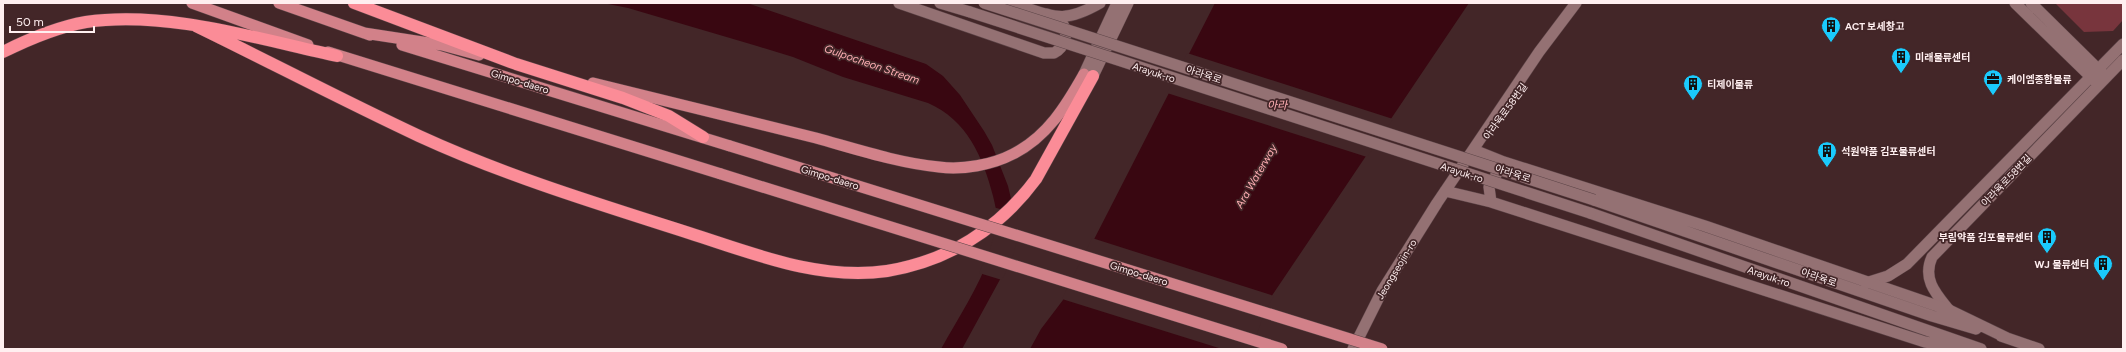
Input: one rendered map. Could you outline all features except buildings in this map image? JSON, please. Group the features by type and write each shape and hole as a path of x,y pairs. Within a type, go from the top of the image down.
{"highway":[{"path":"354,3 516,64 623,98 669,116 702,137"},
{"path":"3,52 51,31 85,22 143,19 196,26 337,56"},
{"path":"196,26 420,136 558,191 802,267 843,272 886,271 934,258 974,239 994,225 1026,193 1051,155 1089,75"}],"main road":[{"path":"192,3 337,56 1282,349"},
{"name":"Gimpo-daero","path":"278,3 364,33 1382,349"},
{"path":"364,33 442,45 878,154 933,166 954,168 985,164 1012,155 1027,146 1048,127 1089,75"}],"street":[{"path":"899,3 1044,53 1054,53 1063,44 1065,31 1058,19 1047,14"},
{"name":"Arayuk-ro","path":"940,3 1590,213 1981,349"},
{"name":"아라육로","path":"984,3 1594,200 1932,316 2039,349"},
{"path":"1011,3 1057,18 1068,18 1100,3"},
{"path":"1089,75 1117,3"},
{"path":"1089,75 1128,3"},
{"name":"아라육로58번길","path":"1474,150 1485,130 1539,52 1576,3"},
{"name":"아라육로58번길","path":"1474,150 1492,133 1571,19 1585,3"},
{"path":"2015,3 2098,77"},
{"path":"2031,3 2098,77"},
{"path":"1866,283 1888,276 1907,264 2098,77 2123,44"},
{"name":"아라육로58번길","path":"1950,310 1931,284 1928,271 1932,257 2098,77 2123,60"},
{"path":"1474,150 1504,162 1704,226 1866,283 1950,310 2007,338"},
{"name":"Jeongseojin-ro","path":"1353,349 1382,291 1445,192 1474,150"},
{"path":"1491,202 1489,187 1504,162"},
{"path":"1445,192 1491,202 1925,342 1965,349"}],"shaded area":[{"path":"2055,3 2123,3 2123,20 2113,31 2084,32"}],"water":[{"name":"Gulpocheon Stream","path":"603,3 747,3 926,64 943,76 960,95 992,145 1008,186 1016,220 1009,263 962,349 941,349 980,279 992,250 997,230 997,220 995,205 984,167 971,141 953,119 942,110 928,103 843,77 793,57 628,8"},
{"name":"아라","path":"1215,3 1469,3 1265,306 1249,349 1030,349 1041,329 1063,300"}],"pier":[{"path":"1187,53 1393,119 1367,157 1167,93"},
{"path":"993,207 1017,214 1018,220 1018,234 1014,253 1002,280 979,273 989,252 995,233"},
{"path":"1092,238 1274,296 1267,307 1251,349 1222,349 1062,299"}],"place":[{"name":"ACT 보세창고","path":"1831,43"},
{"name":"미래물류센터","path":"1901,74"},
{"name":"케이엠종합물류","path":"1993,96"},
{"name":"티제이물류","path":"1693,101"},
{"name":"석원약품 김포물류센터","path":"1827,168"},
{"name":"부림약품 김포물류센터","path":"2047,254"},
{"name":"WJ 물류센터","path":"2103,281"}],"water label":[{"name":"Ara Waterway","path":"1256,176"}]}
